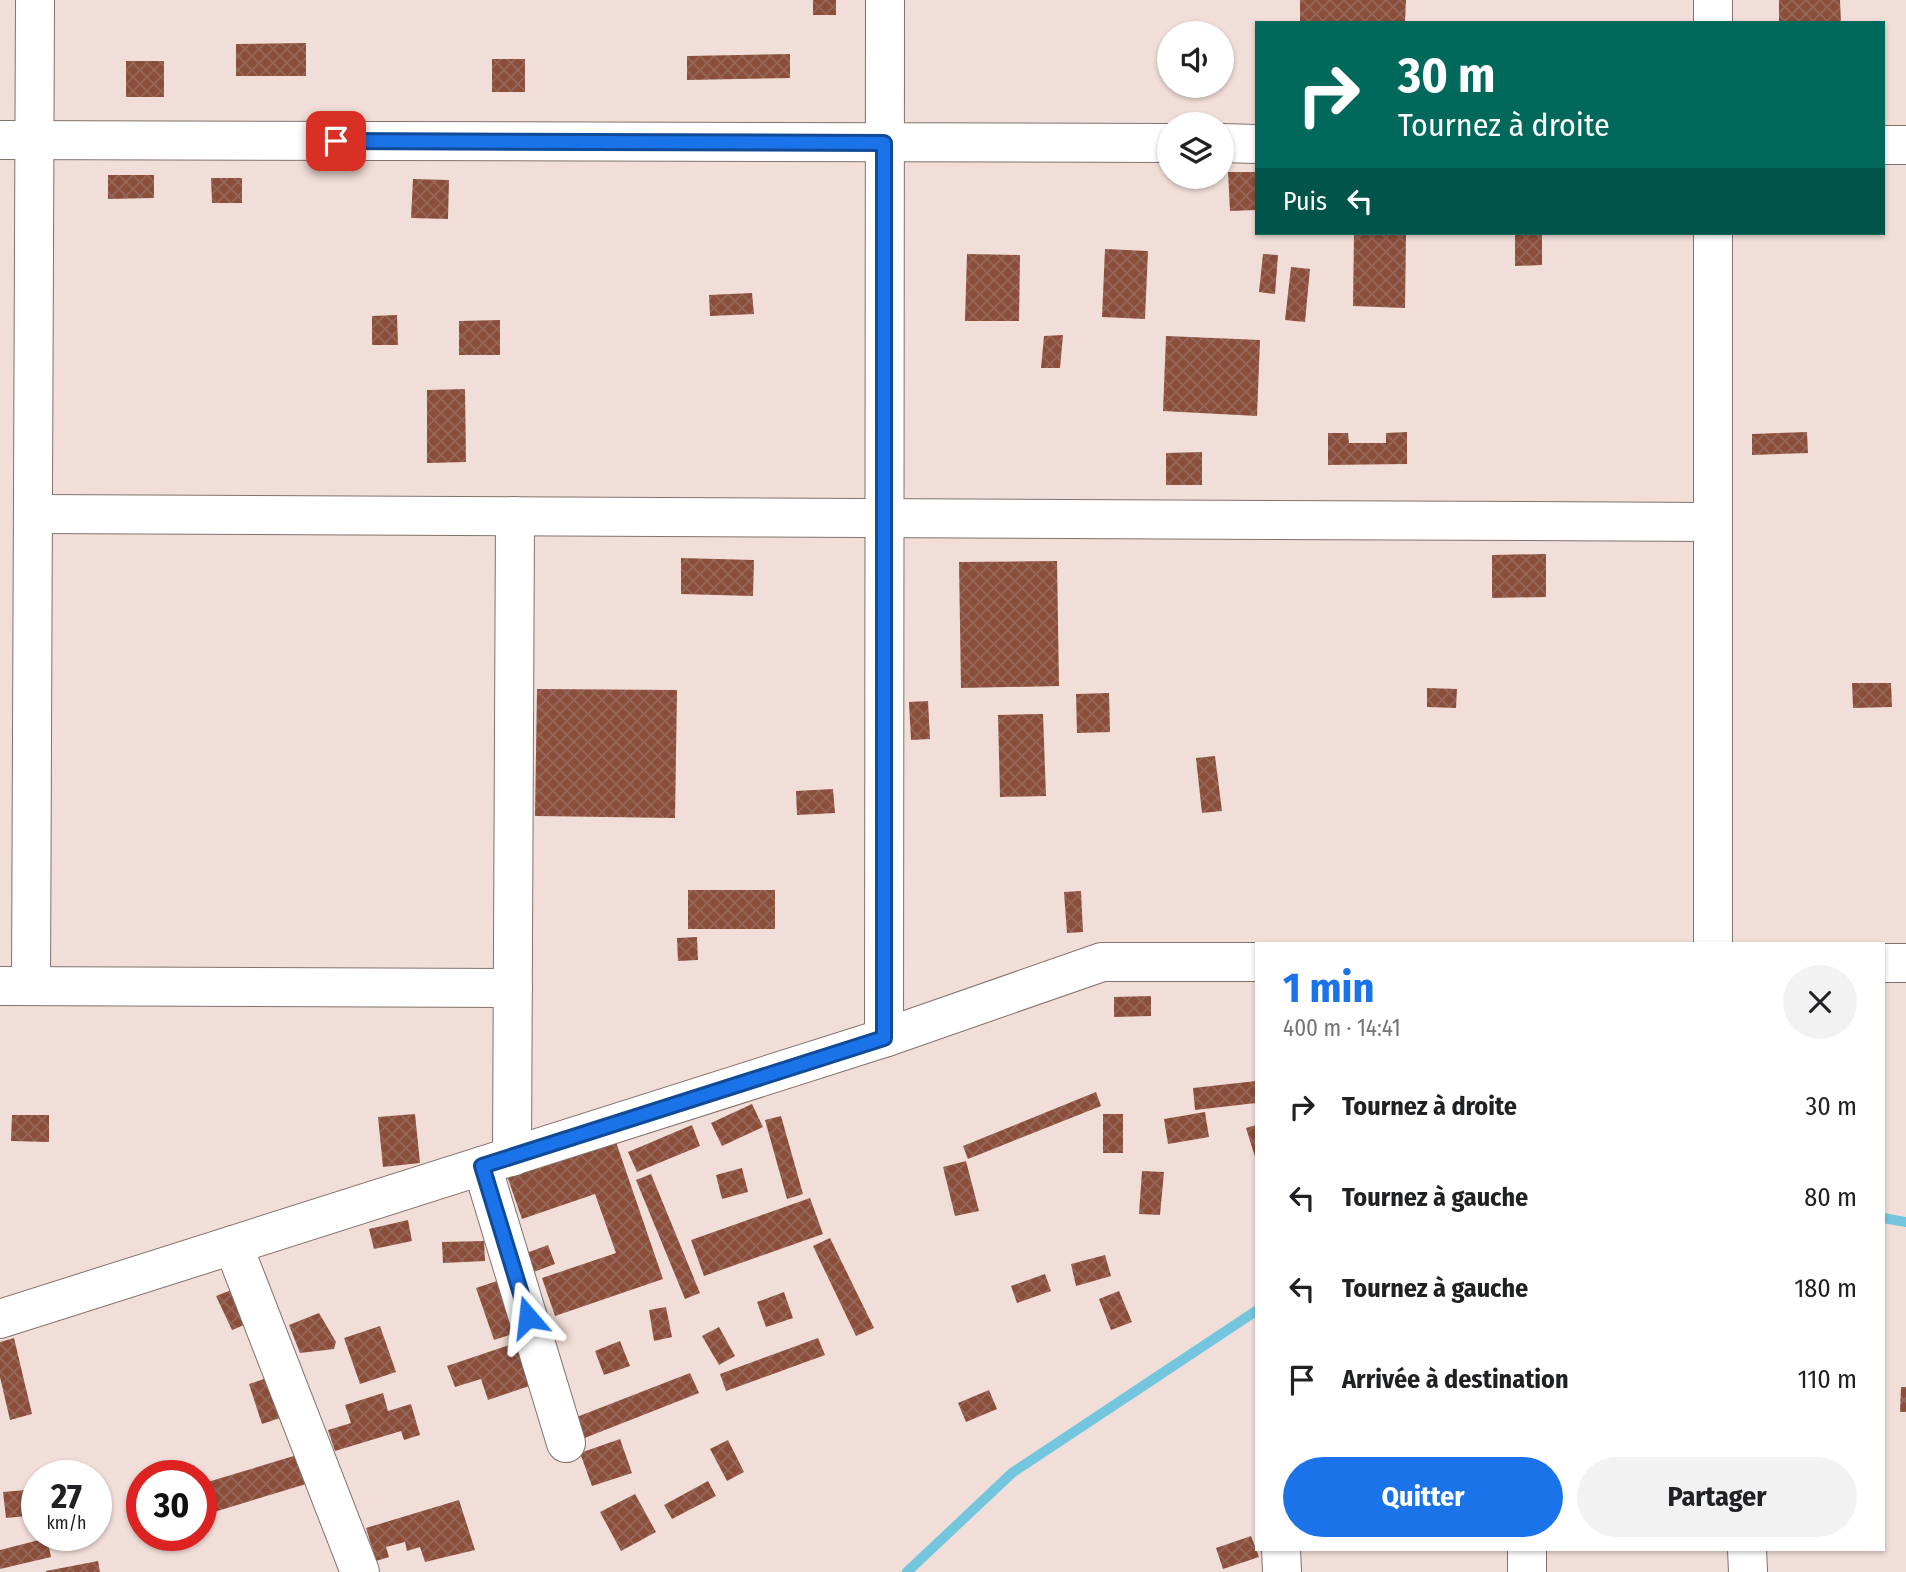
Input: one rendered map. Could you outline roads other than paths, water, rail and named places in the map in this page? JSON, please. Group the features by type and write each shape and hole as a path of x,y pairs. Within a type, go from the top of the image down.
{"street":[{"path":"35,0 17,140 33,514 15,986 513,988"},
{"path":"884,1038 885,0"},
{"path":"1713,0 1713,21"},
{"path":"17,140 1157,143"},
{"path":"1234,144 1255,144"},
{"path":"1885,145 1906,145"},
{"path":"1713,235 1713,942"},
{"path":"33,514 1713,522"},
{"path":"516,516 513,988 497,1161 566,1443"},
{"path":"0,1319 884,1038 1102,962 1255,962"},
{"path":"1885,963 1906,963"},
{"path":"233,1245 360,1572"},
{"path":"1281,1551 1282,1572"},
{"path":"1527,1551 1527,1572"},
{"path":"1747,1551 1748,1572"}],"waterway":[{"path":"1885,1218 1906,1222"},
{"path":"907,1572 1012,1473 1255,1312"}]}
